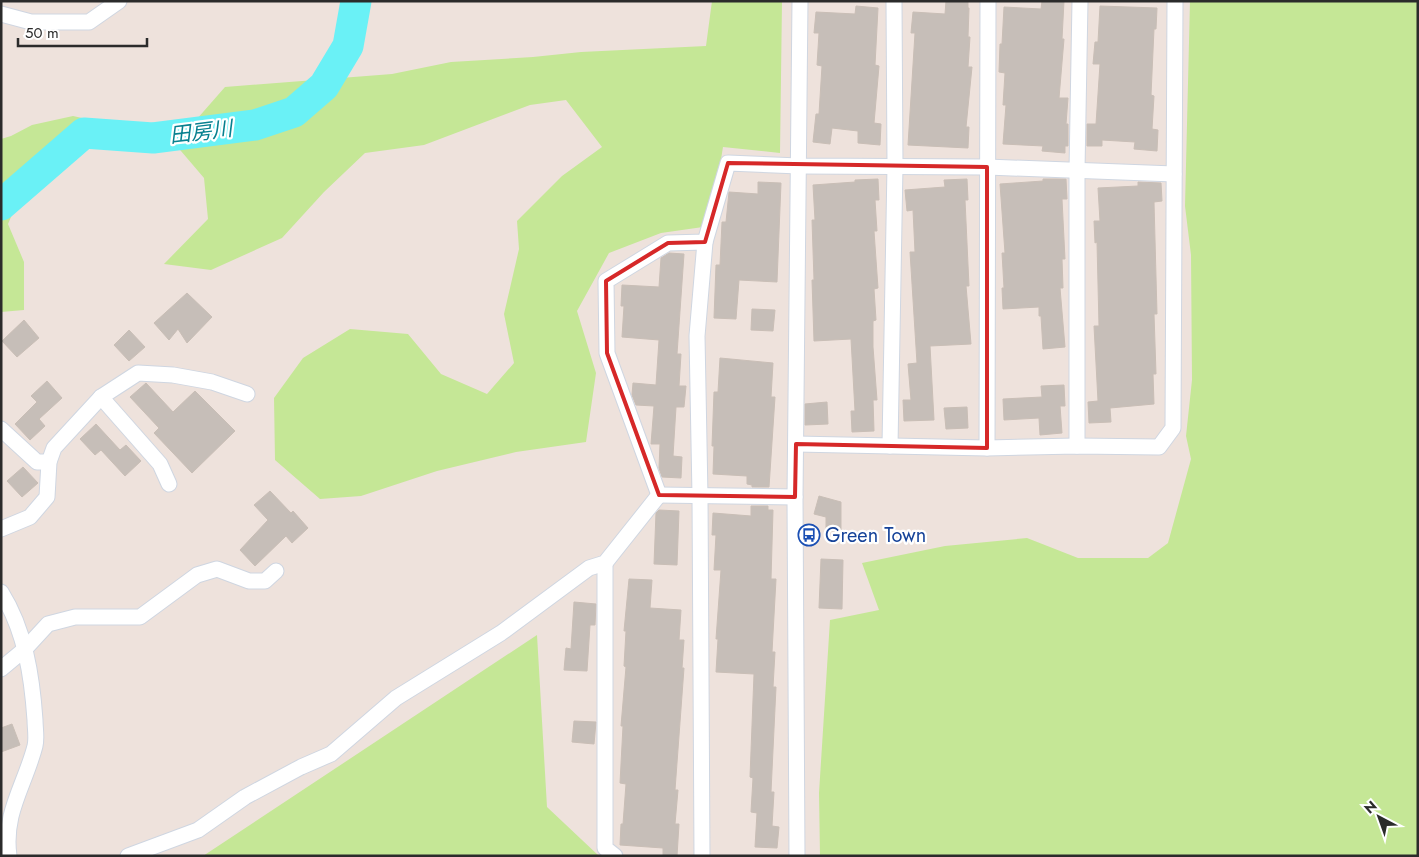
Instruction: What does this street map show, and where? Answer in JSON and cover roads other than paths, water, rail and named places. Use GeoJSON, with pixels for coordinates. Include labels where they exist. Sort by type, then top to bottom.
{"type":"FeatureCollection","features":[{"type":"Feature","properties":{"kind":"street"},"geometry":{"type":"LineString","coordinates":[[1,14],[31,22],[88,22],[120,1]]}},
{"type":"Feature","properties":{"kind":"street"},"geometry":{"type":"LineString","coordinates":[[797,856],[796,444],[800,1]]}},
{"type":"Feature","properties":{"kind":"street"},"geometry":{"type":"LineString","coordinates":[[890,446],[895,166],[894,1]]}},
{"type":"Feature","properties":{"kind":"street"},"geometry":{"type":"LineString","coordinates":[[987,448],[988,1]]}},
{"type":"Feature","properties":{"kind":"street"},"geometry":{"type":"LineString","coordinates":[[1077,446],[1080,1]]}},
{"type":"Feature","properties":{"kind":"street"},"geometry":{"type":"LineString","coordinates":[[796,444],[987,448],[1159,447],[1173,428],[1175,1]]}},
{"type":"Feature","properties":{"kind":"street"},"geometry":{"type":"LineString","coordinates":[[702,856],[697,336],[705,242],[728,163],[799,166],[987,166],[1174,174]]}},
{"type":"Feature","properties":{"kind":"street"},"geometry":{"type":"LineString","coordinates":[[659,496],[607,353],[606,282],[668,243],[705,242]]}},
{"type":"Feature","properties":{"kind":"street"},"geometry":{"type":"LineString","coordinates":[[1,529],[30,517],[47,497],[50,462],[54,448],[101,397],[138,373],[172,375],[212,382],[247,394]]}},
{"type":"Feature","properties":{"kind":"street"},"geometry":{"type":"LineString","coordinates":[[101,397],[160,464],[169,484]]}},
{"type":"Feature","properties":{"kind":"street"},"geometry":{"type":"LineString","coordinates":[[1,429],[37,462],[50,462]]}},
{"type":"Feature","properties":{"kind":"street"},"geometry":{"type":"LineString","coordinates":[[659,496],[796,497]]}},
{"type":"Feature","properties":{"kind":"street"},"geometry":{"type":"LineString","coordinates":[[128,856],[198,830],[244,797],[301,767],[331,754],[396,698],[502,633],[589,568],[605,563],[659,496]]}},
{"type":"Feature","properties":{"kind":"street"},"geometry":{"type":"LineString","coordinates":[[605,563],[605,848],[615,856]]}},
{"type":"Feature","properties":{"kind":"street"},"geometry":{"type":"LineString","coordinates":[[1,669],[25,649],[48,624],[75,617],[140,617],[197,575],[217,570],[249,581],[264,581],[276,571]]}},
{"type":"Feature","properties":{"kind":"street"},"geometry":{"type":"LineString","coordinates":[[1,592],[10,607],[25,649],[33,696],[36,744],[15,799],[7,839],[9,856]]}},
{"type":"Feature","properties":{"kind":"waterway","name":"田房川"},"geometry":{"type":"LineString","coordinates":[[1,205],[84,133],[153,138],[255,125],[294,112],[324,86],[348,46],[356,1]]}},
{"type":"Feature","properties":{"kind":"place","name":"Green Town"},"geometry":{"type":"Point","coordinates":[809,535]}}]}
